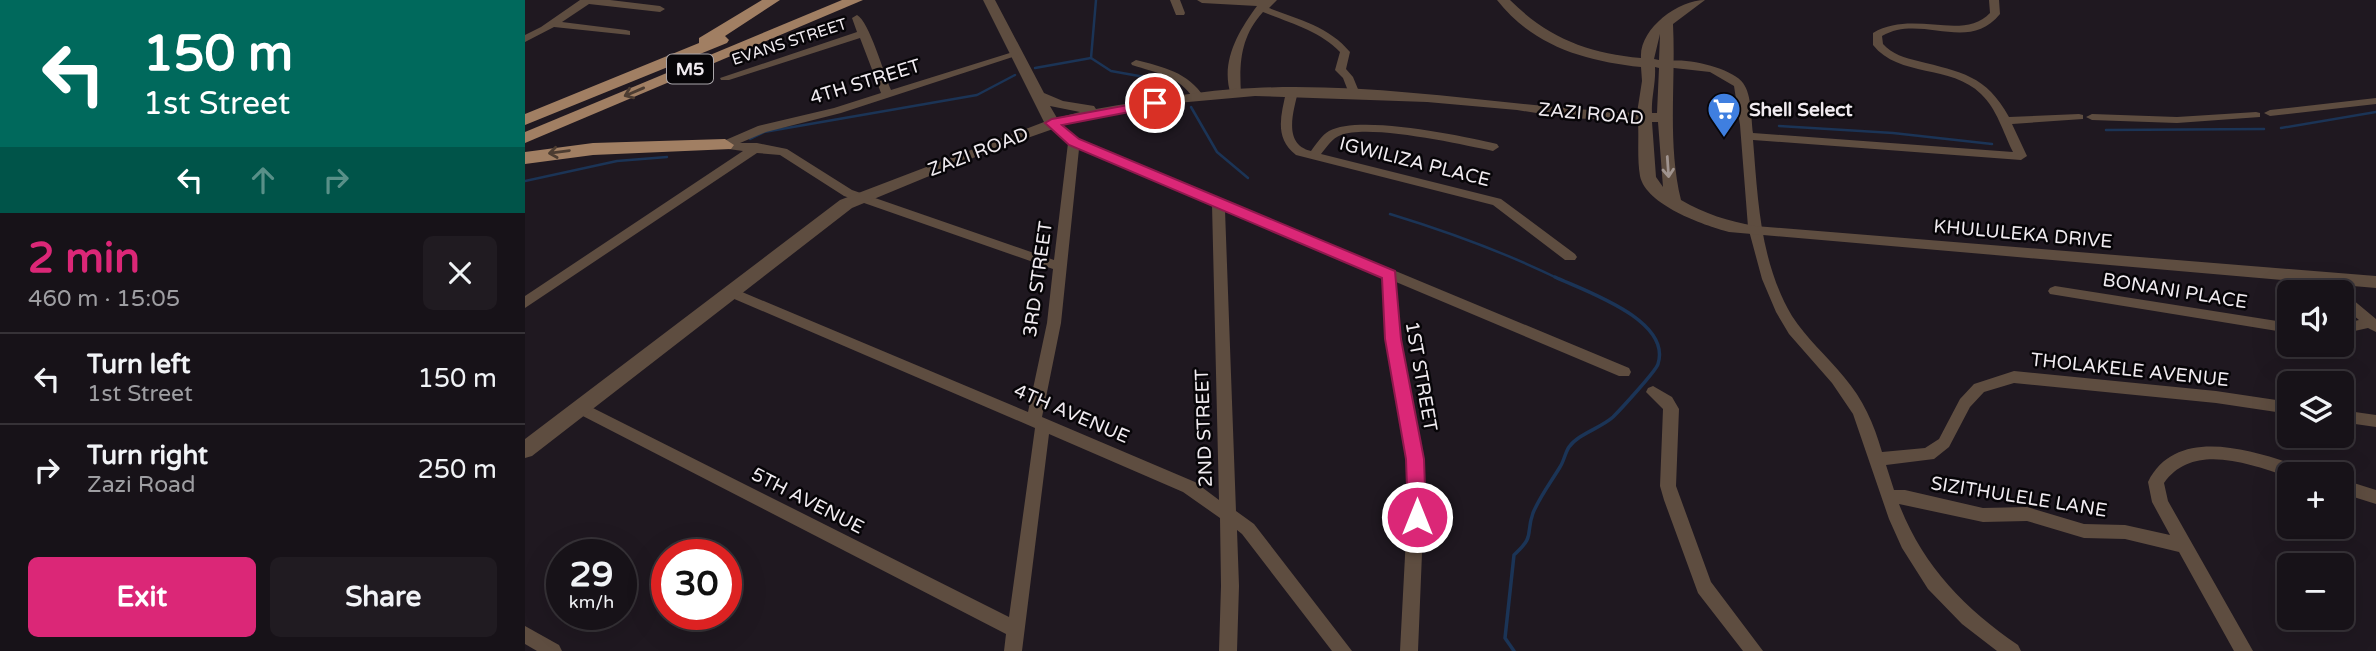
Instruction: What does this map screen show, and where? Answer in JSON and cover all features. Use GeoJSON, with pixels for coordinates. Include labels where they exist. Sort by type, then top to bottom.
{"type":"FeatureCollection","features":[{"type":"Feature","properties":{"kind":"main road"},"geometry":{"type":"LineString","coordinates":[[591,93],[737,24],[772,0]]}},
{"type":"Feature","properties":{"kind":"main road","name":"M5"},"geometry":{"type":"LineString","coordinates":[[525,120],[821,0]]}},
{"type":"Feature","properties":{"kind":"main road","name":"M5"},"geometry":{"type":"LineString","coordinates":[[525,138],[855,0]]}},
{"type":"Feature","properties":{"kind":"main road"},"geometry":{"type":"LineString","coordinates":[[525,158],[593,149],[725,145]]}},
{"type":"Feature","properties":{"kind":"street"},"geometry":{"type":"LineString","coordinates":[[525,39],[553,24],[587,0],[660,9]]}},
{"type":"Feature","properties":{"kind":"street"},"geometry":{"type":"LineString","coordinates":[[989,0],[1052,123]]}},
{"type":"Feature","properties":{"kind":"street"},"geometry":{"type":"LineString","coordinates":[[1175,0],[1180,13]]}},
{"type":"Feature","properties":{"kind":"street"},"geometry":{"type":"LineString","coordinates":[[1202,0],[1267,4],[1322,34],[1345,52],[1340,70],[1348,77],[1354,94]]}},
{"type":"Feature","properties":{"kind":"street"},"geometry":{"type":"LineString","coordinates":[[1503,0],[1552,41],[1568,50],[1595,58],[1710,68],[1739,85],[1747,136],[1755,231],[1773,288],[1792,327],[1848,393],[1861,415],[1888,497],[1910,548],[1931,582],[1982,632],[2011,651]]}},
{"type":"Feature","properties":{"kind":"street","name":"KHULULEKA DRIVE"},"geometry":{"type":"LineString","coordinates":[[1699,0],[1654,32],[1647,52],[1649,81],[1644,112],[1648,178],[1660,194],[1712,223],[1755,231],[2279,280]]}},
{"type":"Feature","properties":{"kind":"street"},"geometry":{"type":"LineString","coordinates":[[1747,136],[2021,156],[1998,103],[1976,83],[1945,69],[1898,60],[1880,48],[1876,41],[1877,35],[1888,28],[1965,29],[1986,25],[1995,14],[1994,0]]}},
{"type":"Feature","properties":{"kind":"street"},"geometry":{"type":"LineString","coordinates":[[1235,93],[1234,63],[1237,45],[1248,22],[1267,4]]}},
{"type":"Feature","properties":{"kind":"street"},"geometry":{"type":"LineString","coordinates":[[857,18],[887,95]]}},
{"type":"Feature","properties":{"kind":"street"},"geometry":{"type":"LineString","coordinates":[[553,24],[626,33]]}},
{"type":"Feature","properties":{"kind":"street"},"geometry":{"type":"LineString","coordinates":[[1667,25],[1665,112],[1668,177],[1674,202]]}},
{"type":"Feature","properties":{"kind":"street","name":"EVANS STREET"},"geometry":{"type":"LineString","coordinates":[[725,78],[864,33]]}},
{"type":"Feature","properties":{"kind":"street","name":"4TH STREET"},"geometry":{"type":"LineString","coordinates":[[725,145],[762,129],[837,111],[1017,54]]}},
{"type":"Feature","properties":{"kind":"street"},"geometry":{"type":"LineString","coordinates":[[1136,63],[1177,75],[1190,84],[1198,97]]}},
{"type":"Feature","properties":{"kind":"street","name":"IGWILIZA PLACE"},"geometry":{"type":"LineString","coordinates":[[1292,92],[1285,136],[1292,147],[1497,202],[1570,257]]}},
{"type":"Feature","properties":{"kind":"street","name":"ZAZI ROAD"},"geometry":{"type":"LineString","coordinates":[[525,450],[824,219],[862,196],[1052,123],[1108,110],[1235,93],[1354,94],[1517,106],[1568,114],[1665,112]]}},
{"type":"Feature","properties":{"kind":"street"},"geometry":{"type":"LineString","coordinates":[[1038,96],[1071,108],[1108,110]]}},
{"type":"Feature","properties":{"kind":"street"},"geometry":{"type":"LineString","coordinates":[[2270,113],[2376,101]]}},
{"type":"Feature","properties":{"kind":"street"},"geometry":{"type":"LineString","coordinates":[[2092,117],[2177,120],[2256,115]]}},
{"type":"Feature","properties":{"kind":"street"},"geometry":{"type":"LineString","coordinates":[[2006,121],[2079,117]]}},
{"type":"Feature","properties":{"kind":"street","name":"1ST STREET"},"geometry":{"type":"LineString","coordinates":[[1052,123],[1074,142],[1624,372]]}},
{"type":"Feature","properties":{"kind":"street"},"geometry":{"type":"LineString","coordinates":[[1314,155],[1334,133],[1352,130],[1424,134],[1493,147]]}},
{"type":"Feature","properties":{"kind":"street","name":"3RD STREET"},"geometry":{"type":"LineString","coordinates":[[1013,651],[1038,421],[1054,323],[1074,142]]}},
{"type":"Feature","properties":{"kind":"street"},"geometry":{"type":"LineString","coordinates":[[725,145],[757,147],[792,155],[848,193],[1059,266]]}},
{"type":"Feature","properties":{"kind":"street"},"geometry":{"type":"LineString","coordinates":[[525,303],[757,147]]}},
{"type":"Feature","properties":{"kind":"street","name":"2ND STREET"},"geometry":{"type":"LineString","coordinates":[[1217,203],[1230,586],[1228,651]]}},
{"type":"Feature","properties":{"kind":"street","name":"1ST STREET"},"geometry":{"type":"LineString","coordinates":[[1389,275],[1393,339],[1417,480],[1409,651]]}},
{"type":"Feature","properties":{"kind":"street","name":"KHULULEKA DRIVE"},"geometry":{"type":"LineString","coordinates":[[2354,284],[2376,282]]}},
{"type":"Feature","properties":{"kind":"street","name":"BONANI PLACE"},"geometry":{"type":"LineString","coordinates":[[2055,291],[2277,326]]}},
{"type":"Feature","properties":{"kind":"street","name":"4TH AVENUE"},"geometry":{"type":"LineString","coordinates":[[730,292],[1189,487],[1248,529],[1343,651]]}},
{"type":"Feature","properties":{"kind":"street"},"geometry":{"type":"LineString","coordinates":[[2354,308],[2373,325]]}},
{"type":"Feature","properties":{"kind":"street"},"geometry":{"type":"LineString","coordinates":[[2354,327],[2373,325]]}},
{"type":"Feature","properties":{"kind":"street","name":"THOLAKELE AVENUE"},"geometry":{"type":"LineString","coordinates":[[1876,459],[1928,454],[1944,443],[1965,402],[1979,388],[2014,377],[2216,397],[2277,406]]}},
{"type":"Feature","properties":{"kind":"street"},"geometry":{"type":"LineString","coordinates":[[1653,392],[1667,401],[1671,409],[1668,486],[1698,572],[1705,587],[1754,651]]}},
{"type":"Feature","properties":{"kind":"street","name":"5TH AVENUE"},"geometry":{"type":"LineString","coordinates":[[580,408],[1016,630]]}},
{"type":"Feature","properties":{"kind":"street"},"geometry":{"type":"LineString","coordinates":[[2354,418],[2376,421]]}},
{"type":"Feature","properties":{"kind":"street"},"geometry":{"type":"LineString","coordinates":[[2244,651],[2183,545],[2157,490],[2156,482],[2161,470],[2170,461],[2189,454],[2230,455],[2277,467]]}},
{"type":"Feature","properties":{"kind":"street"},"geometry":{"type":"LineString","coordinates":[[2354,490],[2376,497]]}},
{"type":"Feature","properties":{"kind":"street","name":"SIZITHULELE LANE"},"geometry":{"type":"LineString","coordinates":[[1888,497],[1905,498],[1983,515],[2027,514],[2084,531],[2125,532],[2183,545]]}},
{"type":"Feature","properties":{"kind":"street"},"geometry":{"type":"LineString","coordinates":[[525,634],[553,651]]}},
{"type":"Feature","properties":{"kind":"waterway"},"geometry":{"type":"LineString","coordinates":[[1091,58],[1096,0]]}},
{"type":"Feature","properties":{"kind":"waterway"},"geometry":{"type":"LineString","coordinates":[[1035,68],[1091,58]]}},
{"type":"Feature","properties":{"kind":"waterway"},"geometry":{"type":"LineString","coordinates":[[1091,58],[1111,71],[1167,81],[1176,88]]}},
{"type":"Feature","properties":{"kind":"waterway"},"geometry":{"type":"LineString","coordinates":[[750,139],[764,132],[977,95],[1015,75]]}},
{"type":"Feature","properties":{"kind":"waterway"},"geometry":{"type":"LineString","coordinates":[[1191,107],[1217,152],[1248,178]]}},
{"type":"Feature","properties":{"kind":"waterway"},"geometry":{"type":"LineString","coordinates":[[2281,128],[2376,112]]}},
{"type":"Feature","properties":{"kind":"waterway"},"geometry":{"type":"LineString","coordinates":[[1779,126],[1893,133],[1992,144]]}},
{"type":"Feature","properties":{"kind":"waterway"},"geometry":{"type":"LineString","coordinates":[[2106,130],[2264,129]]}},
{"type":"Feature","properties":{"kind":"waterway"},"geometry":{"type":"LineString","coordinates":[[525,181],[617,161],[667,157]]}},
{"type":"Feature","properties":{"kind":"waterway"},"geometry":{"type":"LineString","coordinates":[[1390,214],[1476,243],[1559,279]]}},
{"type":"Feature","properties":{"kind":"waterway"},"geometry":{"type":"LineString","coordinates":[[1514,651],[1505,638],[1514,555],[1528,539],[1531,520],[1542,495],[1573,442],[1613,417],[1658,364],[1659,348],[1652,334],[1639,321],[1604,299],[1555,277]]}},
{"type":"Feature","properties":{"kind":"place","name":"Shell Select"},"geometry":{"type":"Point","coordinates":[1724,139]}},
{"type":"Feature","properties":{"kind":"route"},"geometry":{"type":"LineString","coordinates":[[1155,103],[1052,123],[1074,142],[1179,184],[1217,203],[1389,275],[1393,339],[1415,459],[1417,517]]}}]}
